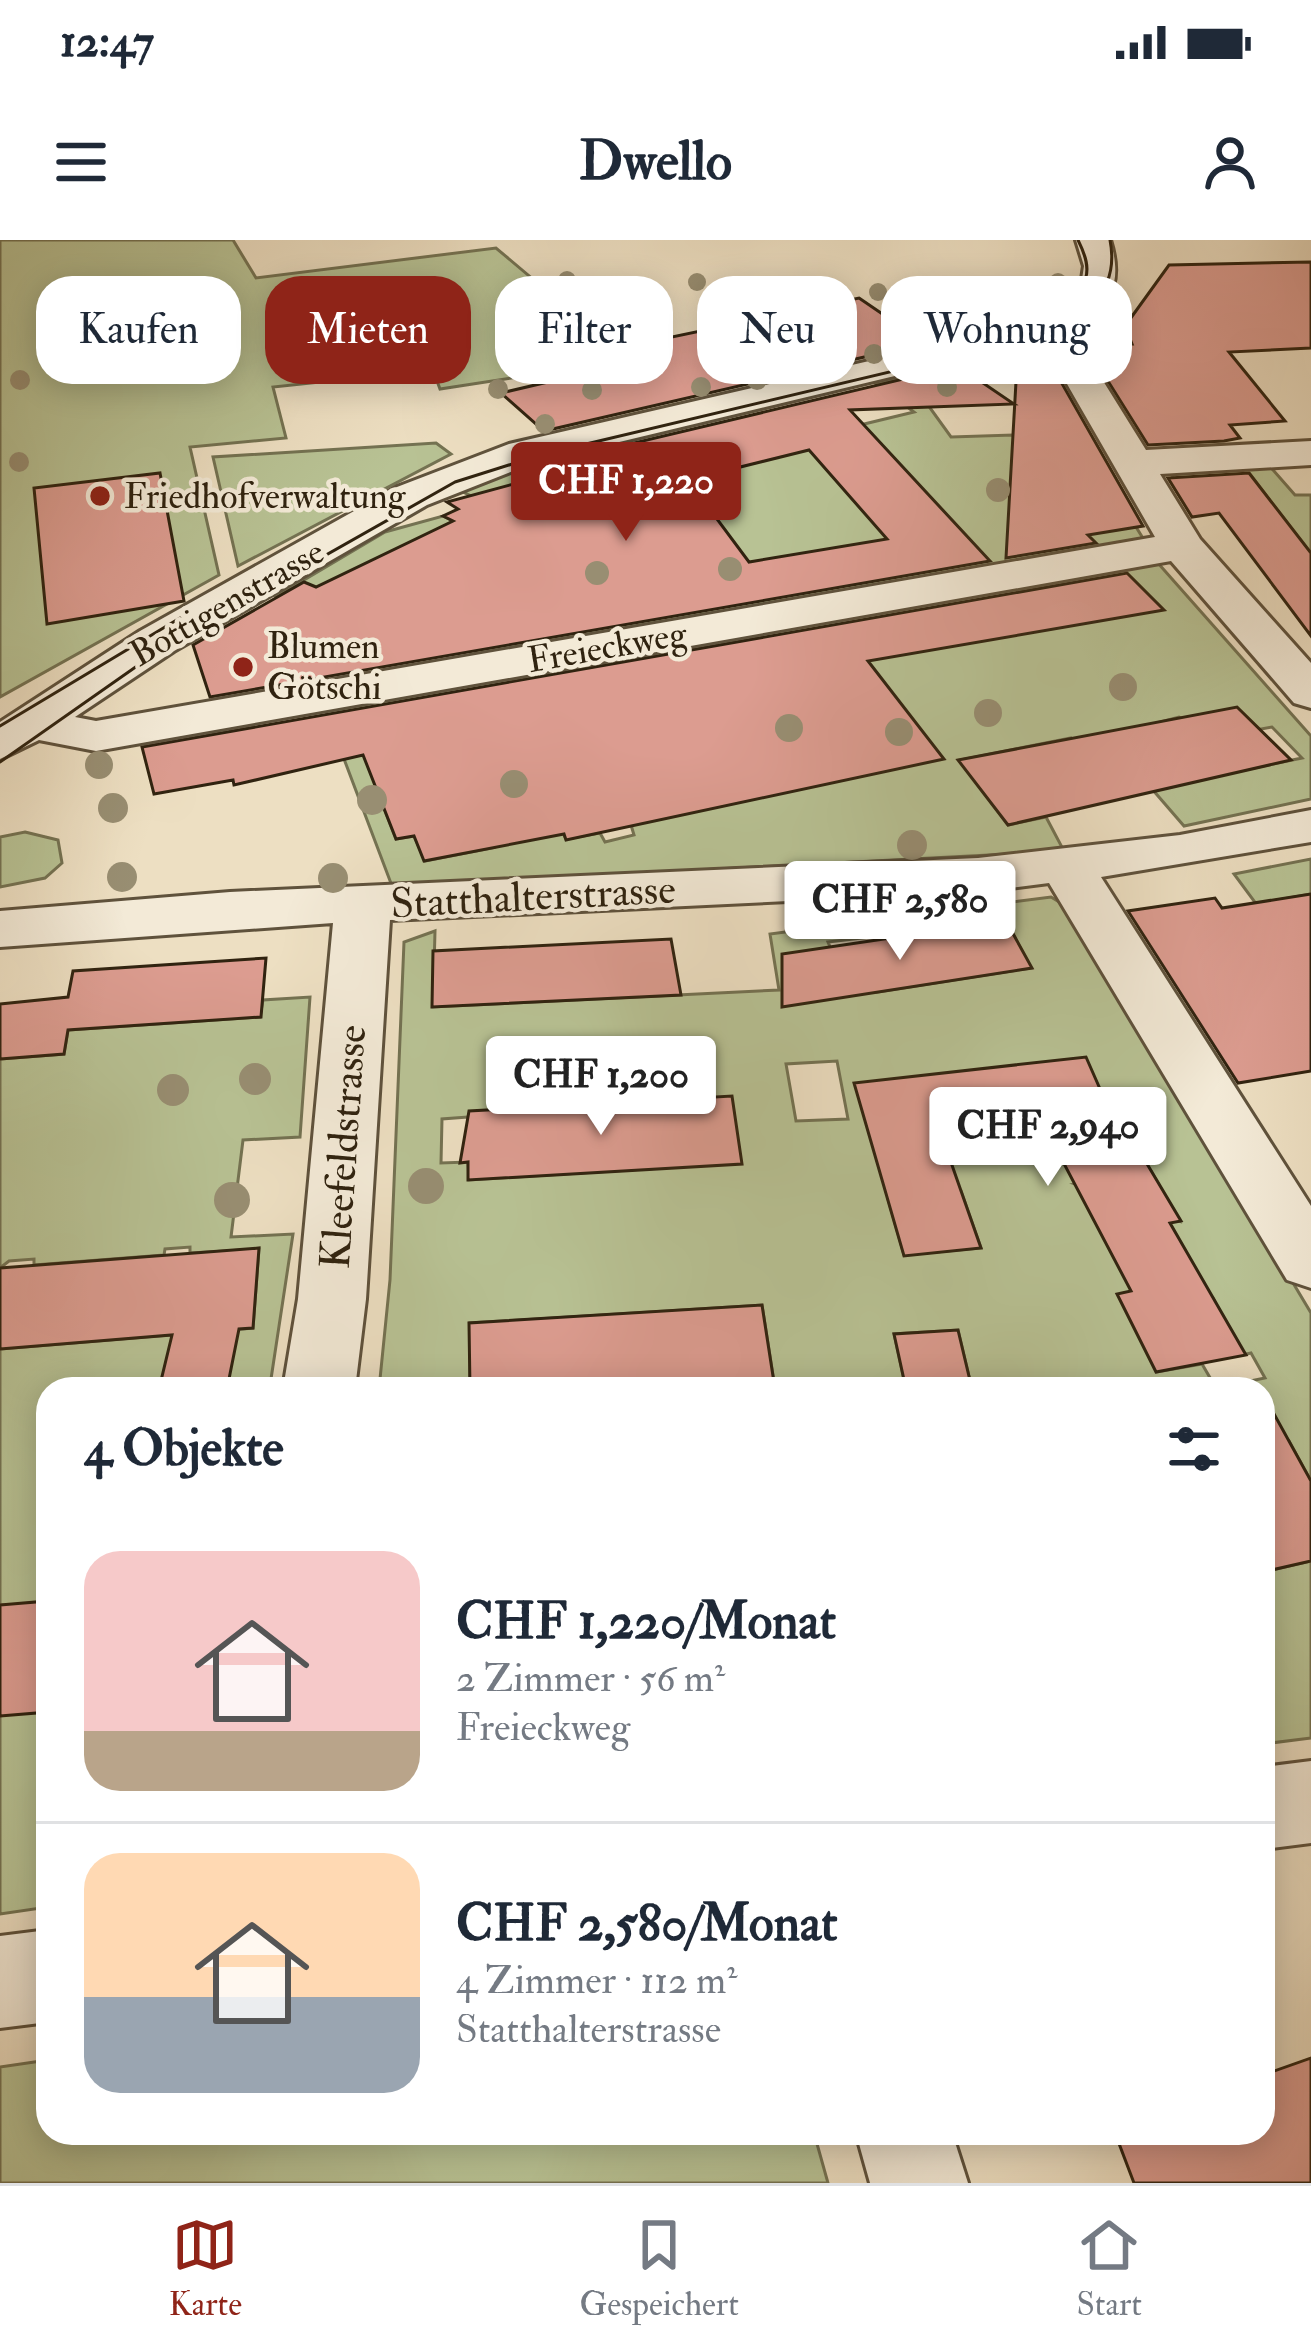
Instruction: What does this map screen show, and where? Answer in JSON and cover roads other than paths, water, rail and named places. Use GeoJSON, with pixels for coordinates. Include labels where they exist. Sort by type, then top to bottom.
{"type":"FeatureCollection","features":[{"type":"Feature","properties":{"kind":"street","name":"Bottigenstrasse"},"geometry":{"type":"LineString","coordinates":[[1093,240],[1099,276]]}},
{"type":"Feature","properties":{"kind":"street","name":"Bottigenstrasse"},"geometry":{"type":"LineString","coordinates":[[16,734],[157,641],[466,471],[881,369]]}},
{"type":"Feature","properties":{"kind":"street"},"geometry":{"type":"LineString","coordinates":[[1086,384],[1182,546],[1311,693]]}},
{"type":"Feature","properties":{"kind":"street"},"geometry":{"type":"LineString","coordinates":[[1132,464],[1311,453]]}},
{"type":"Feature","properties":{"kind":"street","name":"Freieckweg"},"geometry":{"type":"LineString","coordinates":[[16,734],[96,736],[1182,546]]}},
{"type":"Feature","properties":{"kind":"street","name":"Statthalterstrasse"},"geometry":{"type":"LineString","coordinates":[[0,929],[162,914],[1067,867],[1311,826]]}},
{"type":"Feature","properties":{"kind":"street"},"geometry":{"type":"LineString","coordinates":[[1067,867],[1311,1262]]}},
{"type":"Feature","properties":{"kind":"street","name":"Kleefeldstrasse"},"geometry":{"type":"LineString","coordinates":[[321,1377],[332,1299],[363,904]]}},
{"type":"Feature","properties":{"kind":"street"},"geometry":{"type":"LineString","coordinates":[[1275,1806],[1311,1802]]}},
{"type":"Feature","properties":{"kind":"street"},"geometry":{"type":"LineString","coordinates":[[0,1982],[36,1978]]}},
{"type":"Feature","properties":{"kind":"street"},"geometry":{"type":"LineString","coordinates":[[908,2145],[919,2183]]}},
{"type":"Feature","properties":{"kind":"tram line"},"geometry":{"type":"LineString","coordinates":[[1078,240],[1086,276]]}},
{"type":"Feature","properties":{"kind":"tram line"},"geometry":{"type":"LineString","coordinates":[[0,762],[167,645],[455,482],[544,454],[1033,338],[1081,313],[1103,291],[1112,260],[1110,240]]}},
{"type":"Feature","properties":{"kind":"tram line"},"geometry":{"type":"LineString","coordinates":[[0,726],[180,618]]}},
{"type":"Feature","properties":{"kind":"place","name":"Friedhofverwaltung"},"geometry":{"type":"Point","coordinates":[100,496]}},
{"type":"Feature","properties":{"kind":"place","name":"Blumen Götschi"},"geometry":{"type":"Point","coordinates":[243,667]}}]}
